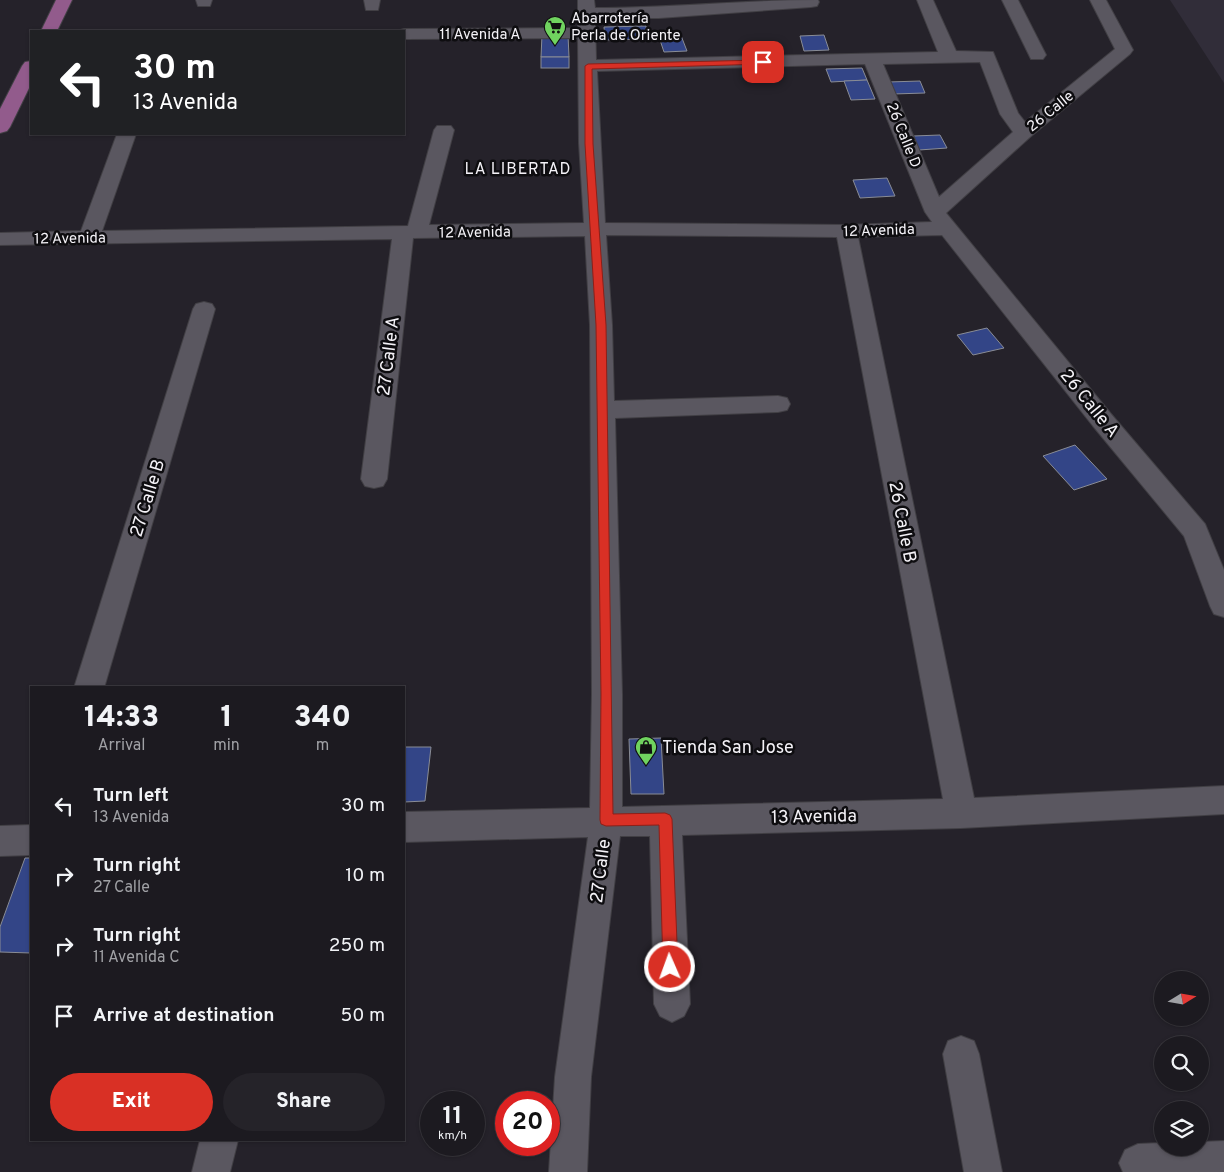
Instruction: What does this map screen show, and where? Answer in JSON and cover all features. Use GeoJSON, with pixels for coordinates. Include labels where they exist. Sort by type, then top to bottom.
{"type":"FeatureCollection","features":[{"type":"Feature","properties":{"kind":"main road"},"geometry":{"type":"LineString","coordinates":[[49,30],[64,0]]}},
{"type":"Feature","properties":{"kind":"main road"},"geometry":{"type":"LineString","coordinates":[[0,127],[30,68]]}},
{"type":"Feature","properties":{"kind":"street"},"geometry":{"type":"LineString","coordinates":[[925,0],[949,56]]}},
{"type":"Feature","properties":{"kind":"street"},"geometry":{"type":"LineString","coordinates":[[1010,0],[1037,55]]}},
{"type":"Feature","properties":{"kind":"street","name":"26 Calle"},"geometry":{"type":"LineString","coordinates":[[942,220],[1023,133],[1124,50],[1098,0]]}},
{"type":"Feature","properties":{"kind":"street","name":"11 Avenida A"},"geometry":{"type":"LineString","coordinates":[[405,34],[587,15],[659,13],[811,2]]}},
{"type":"Feature","properties":{"kind":"street","name":"27 Calle"},"geometry":{"type":"LineString","coordinates":[[568,1172],[573,1078],[606,820],[607,694],[601,325],[589,144],[587,15]]}},
{"type":"Feature","properties":{"kind":"street"},"geometry":{"type":"LineString","coordinates":[[588,66],[987,56],[1009,114],[1023,133]]}},
{"type":"Feature","properties":{"kind":"street","name":"26 Calle D"},"geometry":{"type":"LineString","coordinates":[[872,59],[942,220]]}},
{"type":"Feature","properties":{"kind":"street","name":"27 Calle A"},"geometry":{"type":"LineString","coordinates":[[374,479],[410,233],[444,130]]}},
{"type":"Feature","properties":{"kind":"street"},"geometry":{"type":"LineString","coordinates":[[90,237],[126,135]]}},
{"type":"Feature","properties":{"kind":"street","name":"12 Avenida"},"geometry":{"type":"LineString","coordinates":[[0,239],[596,229],[846,231],[942,220]]}},
{"type":"Feature","properties":{"kind":"street","name":"26 Calle A"},"geometry":{"type":"LineString","coordinates":[[942,220],[1102,420],[1196,531],[1224,606]]}},
{"type":"Feature","properties":{"kind":"street","name":"26 Calle B"},"geometry":{"type":"LineString","coordinates":[[846,231],[961,813]]}},
{"type":"Feature","properties":{"kind":"street","name":"27 Calle B"},"geometry":{"type":"LineString","coordinates":[[91,686],[204,309]]}},
{"type":"Feature","properties":{"kind":"street"},"geometry":{"type":"LineString","coordinates":[[601,410],[778,404]]}},
{"type":"Feature","properties":{"kind":"street","name":"13 Avenida"},"geometry":{"type":"LineString","coordinates":[[405,827],[606,820],[961,813],[1224,800]]}},
{"type":"Feature","properties":{"kind":"street"},"geometry":{"type":"LineString","coordinates":[[665,819],[672,1004]]}},
{"type":"Feature","properties":{"kind":"street"},"geometry":{"type":"LineString","coordinates":[[0,841],[30,840]]}},
{"type":"Feature","properties":{"kind":"street"},"geometry":{"type":"LineString","coordinates":[[961,1054],[982,1172]]}},
{"type":"Feature","properties":{"kind":"street"},"geometry":{"type":"LineString","coordinates":[[211,1172],[219,1141]]}},
{"type":"Feature","properties":{"kind":"street"},"geometry":{"type":"LineString","coordinates":[[1138,1162],[1224,1160]]}},
{"type":"Feature","properties":{"kind":"shaded area"},"geometry":{"type":"Polygon","coordinates":[[[1170,0],[1224,0],[1224,83],[1170,0]]]}},
{"type":"Feature","properties":{"kind":"building"},"geometry":{"type":"Polygon","coordinates":[[[646,26],[647,39],[605,40],[604,27],[646,26]]]}},
{"type":"Feature","properties":{"kind":"building"},"geometry":{"type":"Polygon","coordinates":[[[680,33],[687,51],[664,52],[658,34],[680,33]]]}},
{"type":"Feature","properties":{"kind":"building","name":"Abarrotería Perla de Oriente"},"geometry":{"type":"Polygon","coordinates":[[[542,35],[568,35],[569,57],[541,57],[542,35]]]}},
{"type":"Feature","properties":{"kind":"building"},"geometry":{"type":"Polygon","coordinates":[[[824,35],[829,50],[804,51],[800,36],[824,35]]]}},
{"type":"Feature","properties":{"kind":"building"},"geometry":{"type":"Polygon","coordinates":[[[541,57],[569,57],[569,68],[541,68],[541,57]]]}},
{"type":"Feature","properties":{"kind":"building"},"geometry":{"type":"Polygon","coordinates":[[[862,68],[867,80],[831,82],[826,69],[862,68]]]}},
{"type":"Feature","properties":{"kind":"building"},"geometry":{"type":"Polygon","coordinates":[[[867,80],[875,99],[851,100],[844,81],[867,80]]]}},
{"type":"Feature","properties":{"kind":"building"},"geometry":{"type":"Polygon","coordinates":[[[920,81],[925,93],[893,94],[888,82],[920,81]]]}},
{"type":"Feature","properties":{"kind":"building"},"geometry":{"type":"Polygon","coordinates":[[[940,135],[947,148],[919,150],[913,136],[940,135]]]}},
{"type":"Feature","properties":{"kind":"building"},"geometry":{"type":"Polygon","coordinates":[[[887,178],[895,196],[860,198],[853,180],[887,178]]]}},
{"type":"Feature","properties":{"kind":"building"},"geometry":{"type":"Polygon","coordinates":[[[987,328],[1004,348],[973,355],[957,335],[987,328]]]}},
{"type":"Feature","properties":{"kind":"building"},"geometry":{"type":"Polygon","coordinates":[[[1075,445],[1107,479],[1074,490],[1043,456],[1075,445]]]}},
{"type":"Feature","properties":{"kind":"building","name":"Tienda San Jose"},"geometry":{"type":"Polygon","coordinates":[[[661,738],[664,794],[631,794],[629,739],[661,738]]]}},
{"type":"Feature","properties":{"kind":"building"},"geometry":{"type":"Polygon","coordinates":[[[405,747],[431,747],[425,801],[405,802],[405,747]]]}},
{"type":"Feature","properties":{"kind":"building"},"geometry":{"type":"Polygon","coordinates":[[[25,858],[30,858],[30,953],[0,952],[0,927],[25,858]]]}},
{"type":"Feature","properties":{"kind":"place","name":"Abarrotería Perla de Oriente"},"geometry":{"type":"Point","coordinates":[555,46]}},
{"type":"Feature","properties":{"kind":"place","name":"Tienda San Jose"},"geometry":{"type":"Point","coordinates":[646,766]}},
{"type":"Feature","properties":{"kind":"district","name":"LA LIBERTAD"},"geometry":{"type":"Point","coordinates":[518,168]}},
{"type":"Feature","properties":{"kind":"route"},"geometry":{"type":"LineString","coordinates":[[670,967],[665,819],[606,820],[607,694],[601,325],[589,144],[588,66],[660,66],[763,62]]}}]}
